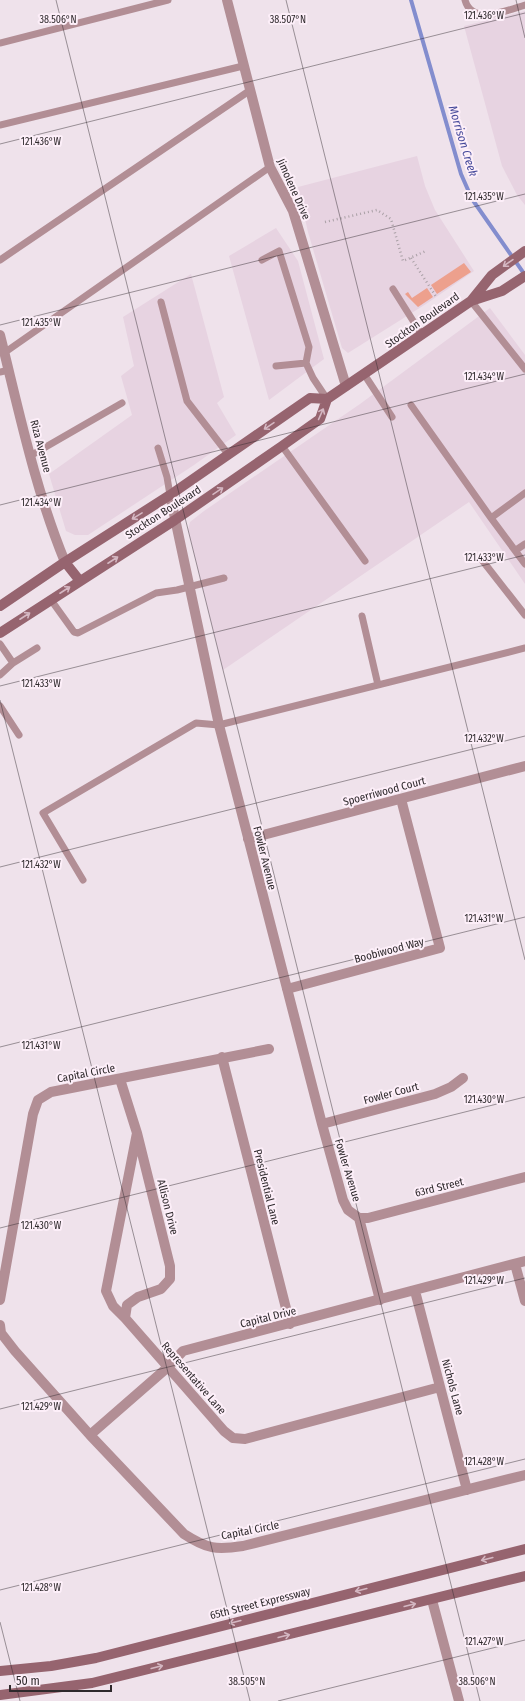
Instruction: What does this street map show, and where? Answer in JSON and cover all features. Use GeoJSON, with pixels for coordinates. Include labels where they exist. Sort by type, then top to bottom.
{"type":"FeatureCollection","features":[{"type":"Feature","properties":{"kind":"main road","name":"Stockton Boulevard"},"geometry":{"type":"LineString","coordinates":[[0,633],[175,520],[320,419],[327,399],[471,301],[492,275],[525,251]]}},
{"type":"Feature","properties":{"kind":"main road","name":"Stockton Boulevard"},"geometry":{"type":"LineString","coordinates":[[471,301],[502,291],[525,276]]}},
{"type":"Feature","properties":{"kind":"main road","name":"Stockton Boulevard"},"geometry":{"type":"LineString","coordinates":[[0,606],[65,562],[170,495],[310,398],[327,399]]}},
{"type":"Feature","properties":{"kind":"main road"},"geometry":{"type":"LineString","coordinates":[[65,562],[80,581]]}},
{"type":"Feature","properties":{"kind":"main road","name":"65th Street Expressway"},"geometry":{"type":"LineString","coordinates":[[0,1671],[51,1666],[96,1658],[525,1549]]}},
{"type":"Feature","properties":{"kind":"main road"},"geometry":{"type":"LineString","coordinates":[[0,1695],[92,1683],[525,1576]]}},
{"type":"Feature","properties":{"kind":"street","name":"Jimolene Drive"},"geometry":{"type":"LineString","coordinates":[[227,0],[270,167],[293,211],[346,386]]}},
{"type":"Feature","properties":{"kind":"street","name":"Riza Avenue"},"geometry":{"type":"LineString","coordinates":[[0,336],[4,353],[4,371],[57,543],[65,562]]}},
{"type":"Feature","properties":{"kind":"street","name":"Fowler Avenue"},"geometry":{"type":"LineString","coordinates":[[170,495],[219,725],[322,1124],[343,1200],[348,1210],[359,1218]]}},
{"type":"Feature","properties":{"kind":"street","name":"Spoerriwood Court"},"geometry":{"type":"LineString","coordinates":[[248,839],[525,766]]}},
{"type":"Feature","properties":{"kind":"street","name":"Boobiwood Way"},"geometry":{"type":"LineString","coordinates":[[287,989],[440,948],[401,799]]}},
{"type":"Feature","properties":{"kind":"street","name":"Capital Circle"},"geometry":{"type":"LineString","coordinates":[[0,1300],[33,1114],[38,1100],[51,1092],[222,1057],[269,1049]]}},
{"type":"Feature","properties":{"kind":"street","name":"Presidential Lane"},"geometry":{"type":"LineString","coordinates":[[222,1057],[290,1324]]}},
{"type":"Feature","properties":{"kind":"street","name":"Fowler Court"},"geometry":{"type":"LineString","coordinates":[[322,1124],[435,1094],[451,1087],[463,1078]]}},
{"type":"Feature","properties":{"kind":"street","name":"Allison Drive"},"geometry":{"type":"LineString","coordinates":[[120,1079],[137,1133],[170,1266],[170,1279],[161,1289],[138,1297],[127,1305],[125,1318]]}},
{"type":"Feature","properties":{"kind":"street","name":"Representative Lane"},"geometry":{"type":"LineString","coordinates":[[137,1133],[106,1291],[113,1306],[224,1431],[233,1438],[245,1439],[440,1387]]}},
{"type":"Feature","properties":{"kind":"street","name":"63rd Street"},"geometry":{"type":"LineString","coordinates":[[359,1218],[368,1218],[525,1177]]}},
{"type":"Feature","properties":{"kind":"street"},"geometry":{"type":"LineString","coordinates":[[359,1218],[380,1300]]}},
{"type":"Feature","properties":{"kind":"street","name":"Capital Drive"},"geometry":{"type":"LineString","coordinates":[[90,1435],[168,1367],[183,1351],[520,1263]]}},
{"type":"Feature","properties":{"kind":"street"},"geometry":{"type":"LineString","coordinates":[[520,1263],[525,1301]]}},
{"type":"Feature","properties":{"kind":"street","name":"Nichols Lane"},"geometry":{"type":"LineString","coordinates":[[415,1291],[468,1490]]}},
{"type":"Feature","properties":{"kind":"street","name":"Capital Circle"},"geometry":{"type":"LineString","coordinates":[[0,1325],[1,1333],[15,1351],[90,1435],[184,1534],[202,1545],[222,1549],[243,1546],[525,1475]]}},
{"type":"Feature","properties":{"kind":"street"},"geometry":{"type":"LineString","coordinates":[[432,1600],[459,1701]]}},
{"type":"Feature","properties":{"kind":"lane"},"geometry":{"type":"LineString","coordinates":[[0,43],[168,0]]}},
{"type":"Feature","properties":{"kind":"lane"},"geometry":{"type":"LineString","coordinates":[[465,0],[467,5],[475,13],[484,15],[525,5]]}},
{"type":"Feature","properties":{"kind":"lane"},"geometry":{"type":"LineString","coordinates":[[0,125],[243,66]]}},
{"type":"Feature","properties":{"kind":"lane"},"geometry":{"type":"LineString","coordinates":[[0,260],[249,90]]}},
{"type":"Feature","properties":{"kind":"lane"},"geometry":{"type":"LineString","coordinates":[[4,353],[270,167]]}},
{"type":"Feature","properties":{"kind":"lane"},"geometry":{"type":"LineString","coordinates":[[262,260],[279,251],[309,347],[306,362],[313,378],[327,399]]}},
{"type":"Feature","properties":{"kind":"lane"},"geometry":{"type":"LineString","coordinates":[[393,290],[422,335]]}},
{"type":"Feature","properties":{"kind":"lane"},"geometry":{"type":"LineString","coordinates":[[471,301],[525,369]]}},
{"type":"Feature","properties":{"kind":"lane"},"geometry":{"type":"LineString","coordinates":[[161,302],[187,401],[228,454]]}},
{"type":"Feature","properties":{"kind":"lane"},"geometry":{"type":"LineString","coordinates":[[276,366],[306,362]]}},
{"type":"Feature","properties":{"kind":"lane"},"geometry":{"type":"LineString","coordinates":[[364,374],[392,417]]}},
{"type":"Feature","properties":{"kind":"lane"},"geometry":{"type":"LineString","coordinates":[[30,456],[122,403]]}},
{"type":"Feature","properties":{"kind":"lane"},"geometry":{"type":"LineString","coordinates":[[411,405],[525,564]]}},
{"type":"Feature","properties":{"kind":"lane"},"geometry":{"type":"LineString","coordinates":[[282,446],[365,560]]}},
{"type":"Feature","properties":{"kind":"lane"},"geometry":{"type":"LineString","coordinates":[[158,448],[167,477],[170,495]]}},
{"type":"Feature","properties":{"kind":"lane"},"geometry":{"type":"LineString","coordinates":[[491,518],[525,493]]}},
{"type":"Feature","properties":{"kind":"lane"},"geometry":{"type":"LineString","coordinates":[[516,550],[525,544]]}},
{"type":"Feature","properties":{"kind":"lane"},"geometry":{"type":"LineString","coordinates":[[482,560],[525,615]]}},
{"type":"Feature","properties":{"kind":"lane"},"geometry":{"type":"LineString","coordinates":[[51,600],[74,632],[78,633],[156,593],[190,587],[224,578]]}},
{"type":"Feature","properties":{"kind":"lane"},"geometry":{"type":"LineString","coordinates":[[362,616],[378,685]]}},
{"type":"Feature","properties":{"kind":"lane"},"geometry":{"type":"LineString","coordinates":[[0,644],[13,663]]}},
{"type":"Feature","properties":{"kind":"lane"},"geometry":{"type":"LineString","coordinates":[[0,675],[13,663],[37,648]]}},
{"type":"Feature","properties":{"kind":"lane"},"geometry":{"type":"LineString","coordinates":[[83,880],[43,813],[196,723],[219,725],[525,648]]}},
{"type":"Feature","properties":{"kind":"lane"},"geometry":{"type":"LineString","coordinates":[[0,706],[20,735]]}},
{"type":"Feature","properties":{"kind":"path"},"geometry":{"type":"LineString","coordinates":[[325,222],[378,210],[391,219],[403,261],[426,251]]}},
{"type":"Feature","properties":{"kind":"path"},"geometry":{"type":"LineString","coordinates":[[411,258],[437,298]]}},
{"type":"Feature","properties":{"kind":"shaded area"},"geometry":{"type":"Polygon","coordinates":[[[525,11],[525,205],[517,195],[502,166],[464,26],[525,11]]]}},
{"type":"Feature","properties":{"kind":"shaded area"},"geometry":{"type":"Polygon","coordinates":[[[417,156],[425,186],[435,210],[474,271],[426,304],[348,353],[342,348],[308,232],[298,187],[417,156]]]}},
{"type":"Feature","properties":{"kind":"shaded area"},"geometry":{"type":"Polygon","coordinates":[[[276,228],[298,261],[324,359],[269,400],[229,256],[276,228]]]}},
{"type":"Feature","properties":{"kind":"shaded area"},"geometry":{"type":"Polygon","coordinates":[[[464,263],[471,272],[437,294],[431,285],[464,263]]]}},
{"type":"Feature","properties":{"kind":"shaded area"},"geometry":{"type":"Polygon","coordinates":[[[191,274],[224,397],[217,403],[236,435],[194,465],[88,535],[75,535],[66,531],[49,474],[132,415],[121,376],[134,366],[123,317],[191,274]]]}},
{"type":"Feature","properties":{"kind":"shaded area"},"geometry":{"type":"Polygon","coordinates":[[[427,288],[433,297],[418,307],[405,294],[408,292],[412,298],[427,288]]]}},
{"type":"Feature","properties":{"kind":"shaded area"},"geometry":{"type":"Polygon","coordinates":[[[490,308],[525,355],[525,584],[469,502],[223,670],[188,530],[190,522],[360,404],[490,308]]]}},
{"type":"Feature","properties":{"kind":"waterway","name":"Morrison Creek"},"geometry":{"type":"LineString","coordinates":[[411,0],[461,174],[472,199],[525,275]]}}]}
